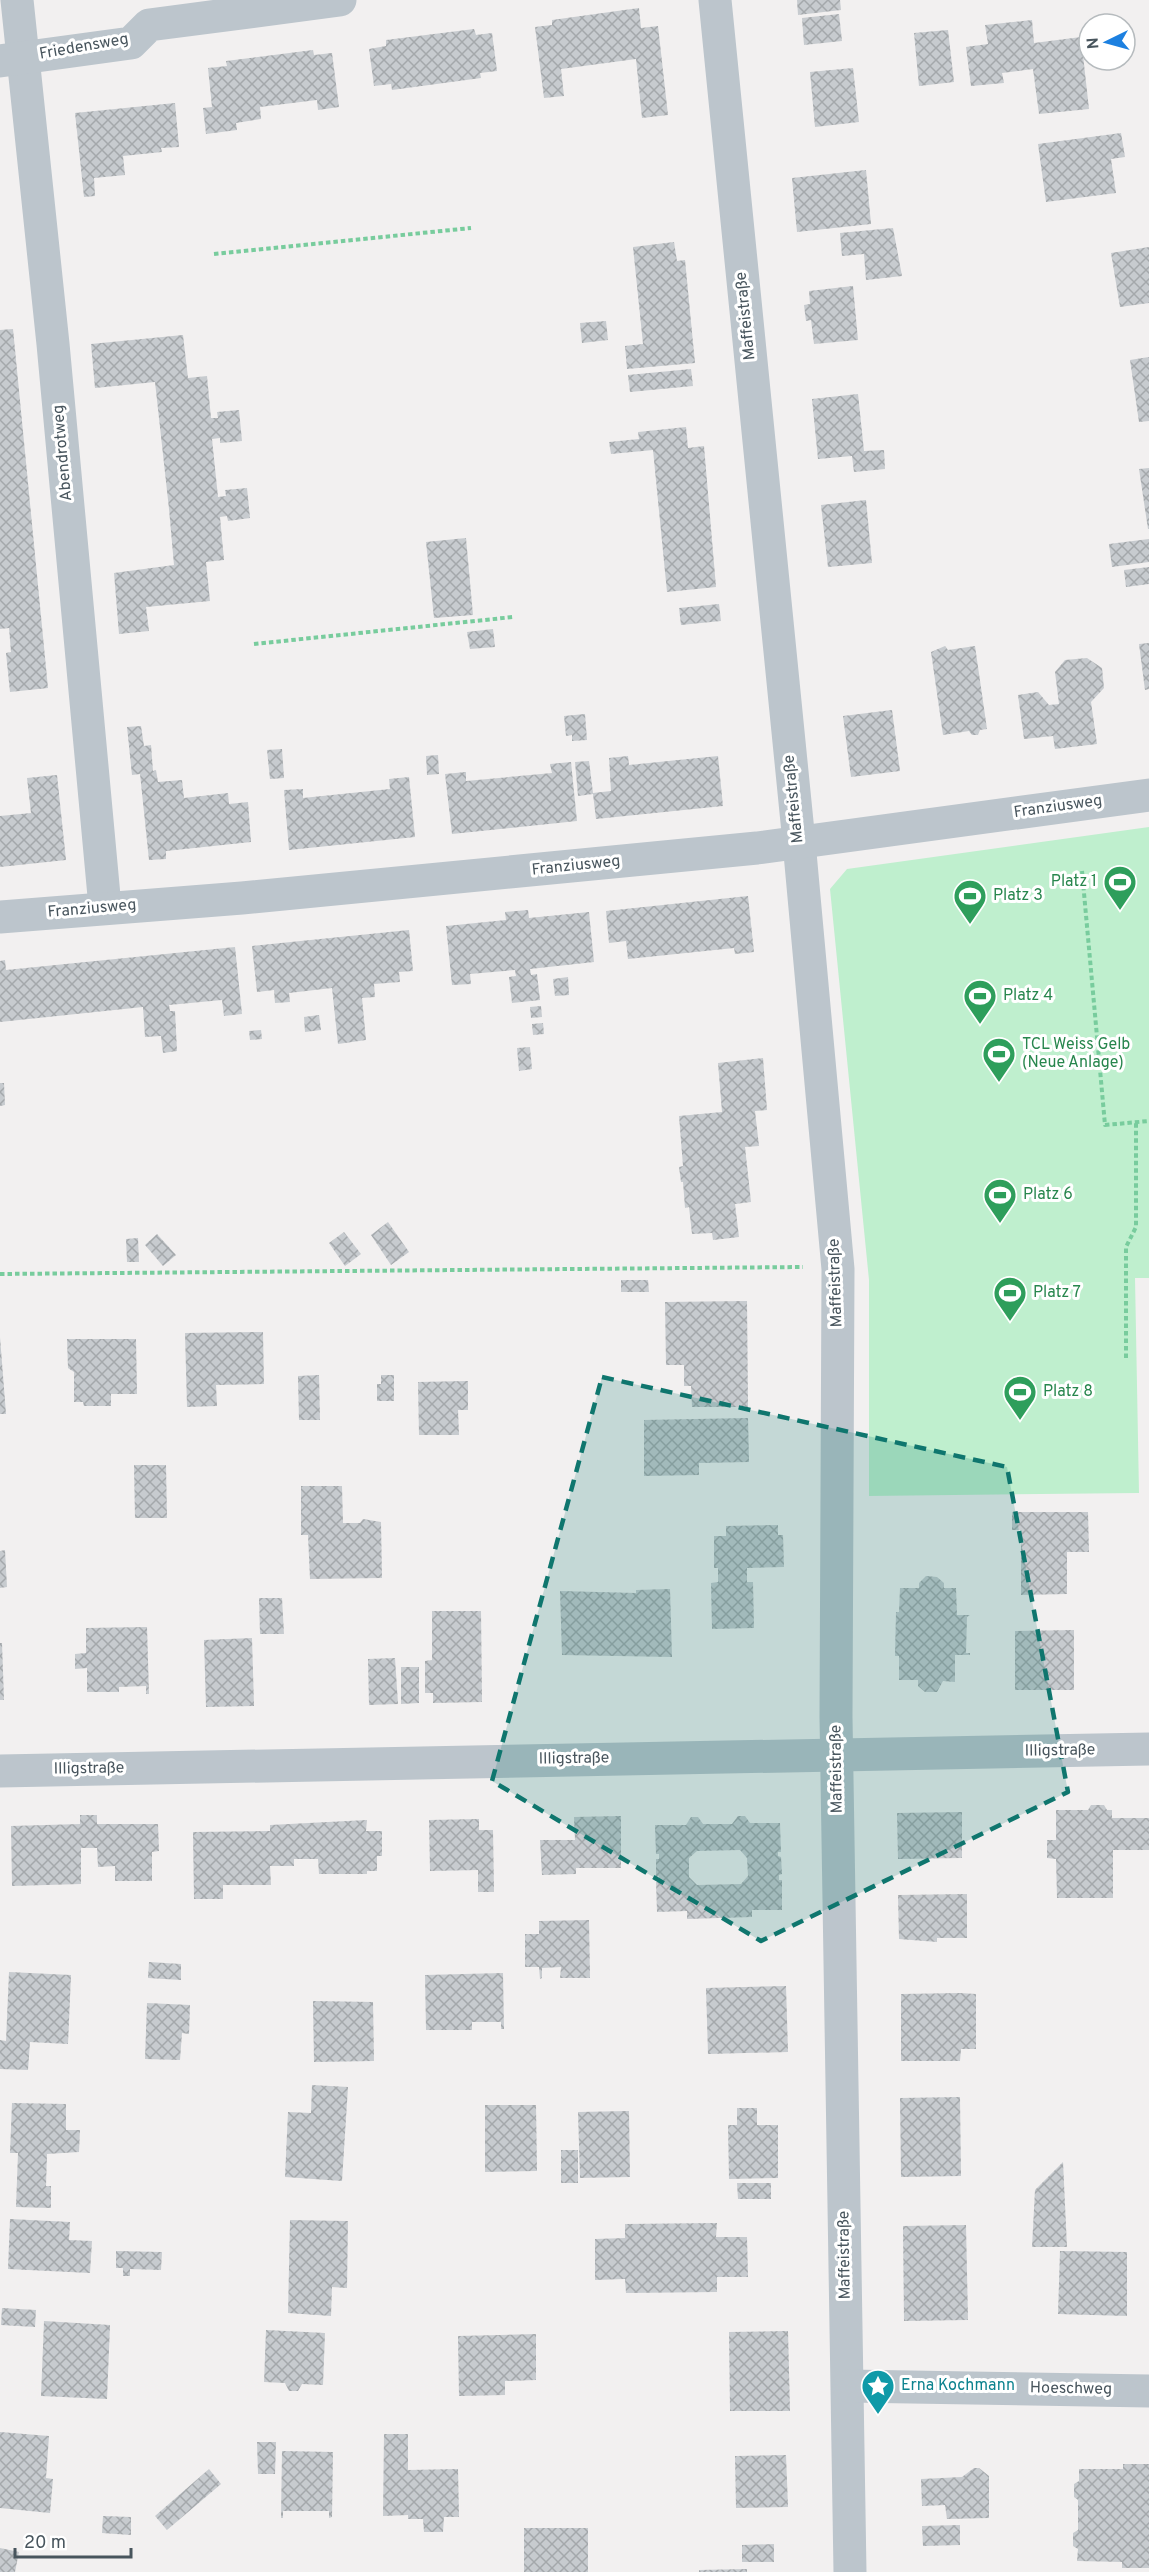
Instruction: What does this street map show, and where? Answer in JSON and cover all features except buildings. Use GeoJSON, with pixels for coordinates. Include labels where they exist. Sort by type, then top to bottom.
{"type":"FeatureCollection","features":[{"type":"Feature","properties":{"kind":"street","name":"Abendrotweg"},"geometry":{"type":"LineString","coordinates":[[17,0],[12,59],[105,907]]}},
{"type":"Feature","properties":{"kind":"street","name":"Friedensweg"},"geometry":{"type":"LineString","coordinates":[[12,59],[132,43],[148,25],[340,0]]}},
{"type":"Feature","properties":{"kind":"street","name":"Maffeistraße"},"geometry":{"type":"LineString","coordinates":[[715,0],[799,842],[838,1269],[837,1754],[849,2386],[850,2572]]}},
{"type":"Feature","properties":{"kind":"street","name":"Franziusweg"},"geometry":{"type":"LineString","coordinates":[[0,917],[254,897],[799,842],[1149,795]]}},
{"type":"Feature","properties":{"kind":"street","name":"Illigstraße"},"geometry":{"type":"LineString","coordinates":[[0,1771],[1149,1749]]}},
{"type":"Feature","properties":{"kind":"street","name":"Hoeschweg"},"geometry":{"type":"LineString","coordinates":[[849,2386],[1149,2391]]}},
{"type":"Feature","properties":{"kind":"path"},"geometry":{"type":"LineString","coordinates":[[214,254],[471,228]]}},
{"type":"Feature","properties":{"kind":"path"},"geometry":{"type":"LineString","coordinates":[[254,644],[513,617]]}},
{"type":"Feature","properties":{"kind":"path"},"geometry":{"type":"LineString","coordinates":[[1082,871],[1105,1125],[1149,1121]]}},
{"type":"Feature","properties":{"kind":"path"},"geometry":{"type":"LineString","coordinates":[[1126,1358],[1126,1247],[1136,1227],[1137,1122]]}},
{"type":"Feature","properties":{"kind":"path"},"geometry":{"type":"LineString","coordinates":[[0,1274],[813,1267]]}},
{"type":"Feature","properties":{"kind":"highlighted area"},"geometry":{"type":"Polygon","coordinates":[[[602,1377],[1007,1467],[1068,1792],[761,1941],[492,1781],[602,1377]]]}},
{"type":"Feature","properties":{"kind":"green space","name":"TCL Weiss Gelb (Neue Anlage)"},"geometry":{"type":"Polygon","coordinates":[[[1149,827],[1149,1278],[1135,1278],[1139,1493],[869,1496],[869,1280],[830,889],[847,869],[1149,827]]]}},
{"type":"Feature","properties":{"kind":"place","name":"Platz 1"},"geometry":{"type":"Point","coordinates":[1120,911]}},
{"type":"Feature","properties":{"kind":"place","name":"Platz 3"},"geometry":{"type":"Point","coordinates":[970,925]}},
{"type":"Feature","properties":{"kind":"place","name":"Platz 4"},"geometry":{"type":"Point","coordinates":[980,1025]}},
{"type":"Feature","properties":{"kind":"place","name":"TCL Weiss Gelb (Neue Anlage)"},"geometry":{"type":"Point","coordinates":[999,1083]}},
{"type":"Feature","properties":{"kind":"place","name":"Platz 6"},"geometry":{"type":"Point","coordinates":[1000,1224]}},
{"type":"Feature","properties":{"kind":"place","name":"Platz 7"},"geometry":{"type":"Point","coordinates":[1010,1322]}},
{"type":"Feature","properties":{"kind":"place","name":"Platz 8"},"geometry":{"type":"Point","coordinates":[1020,1421]}},
{"type":"Feature","properties":{"kind":"place","name":"Erna Kochmann"},"geometry":{"type":"Point","coordinates":[878,2415]}}]}
